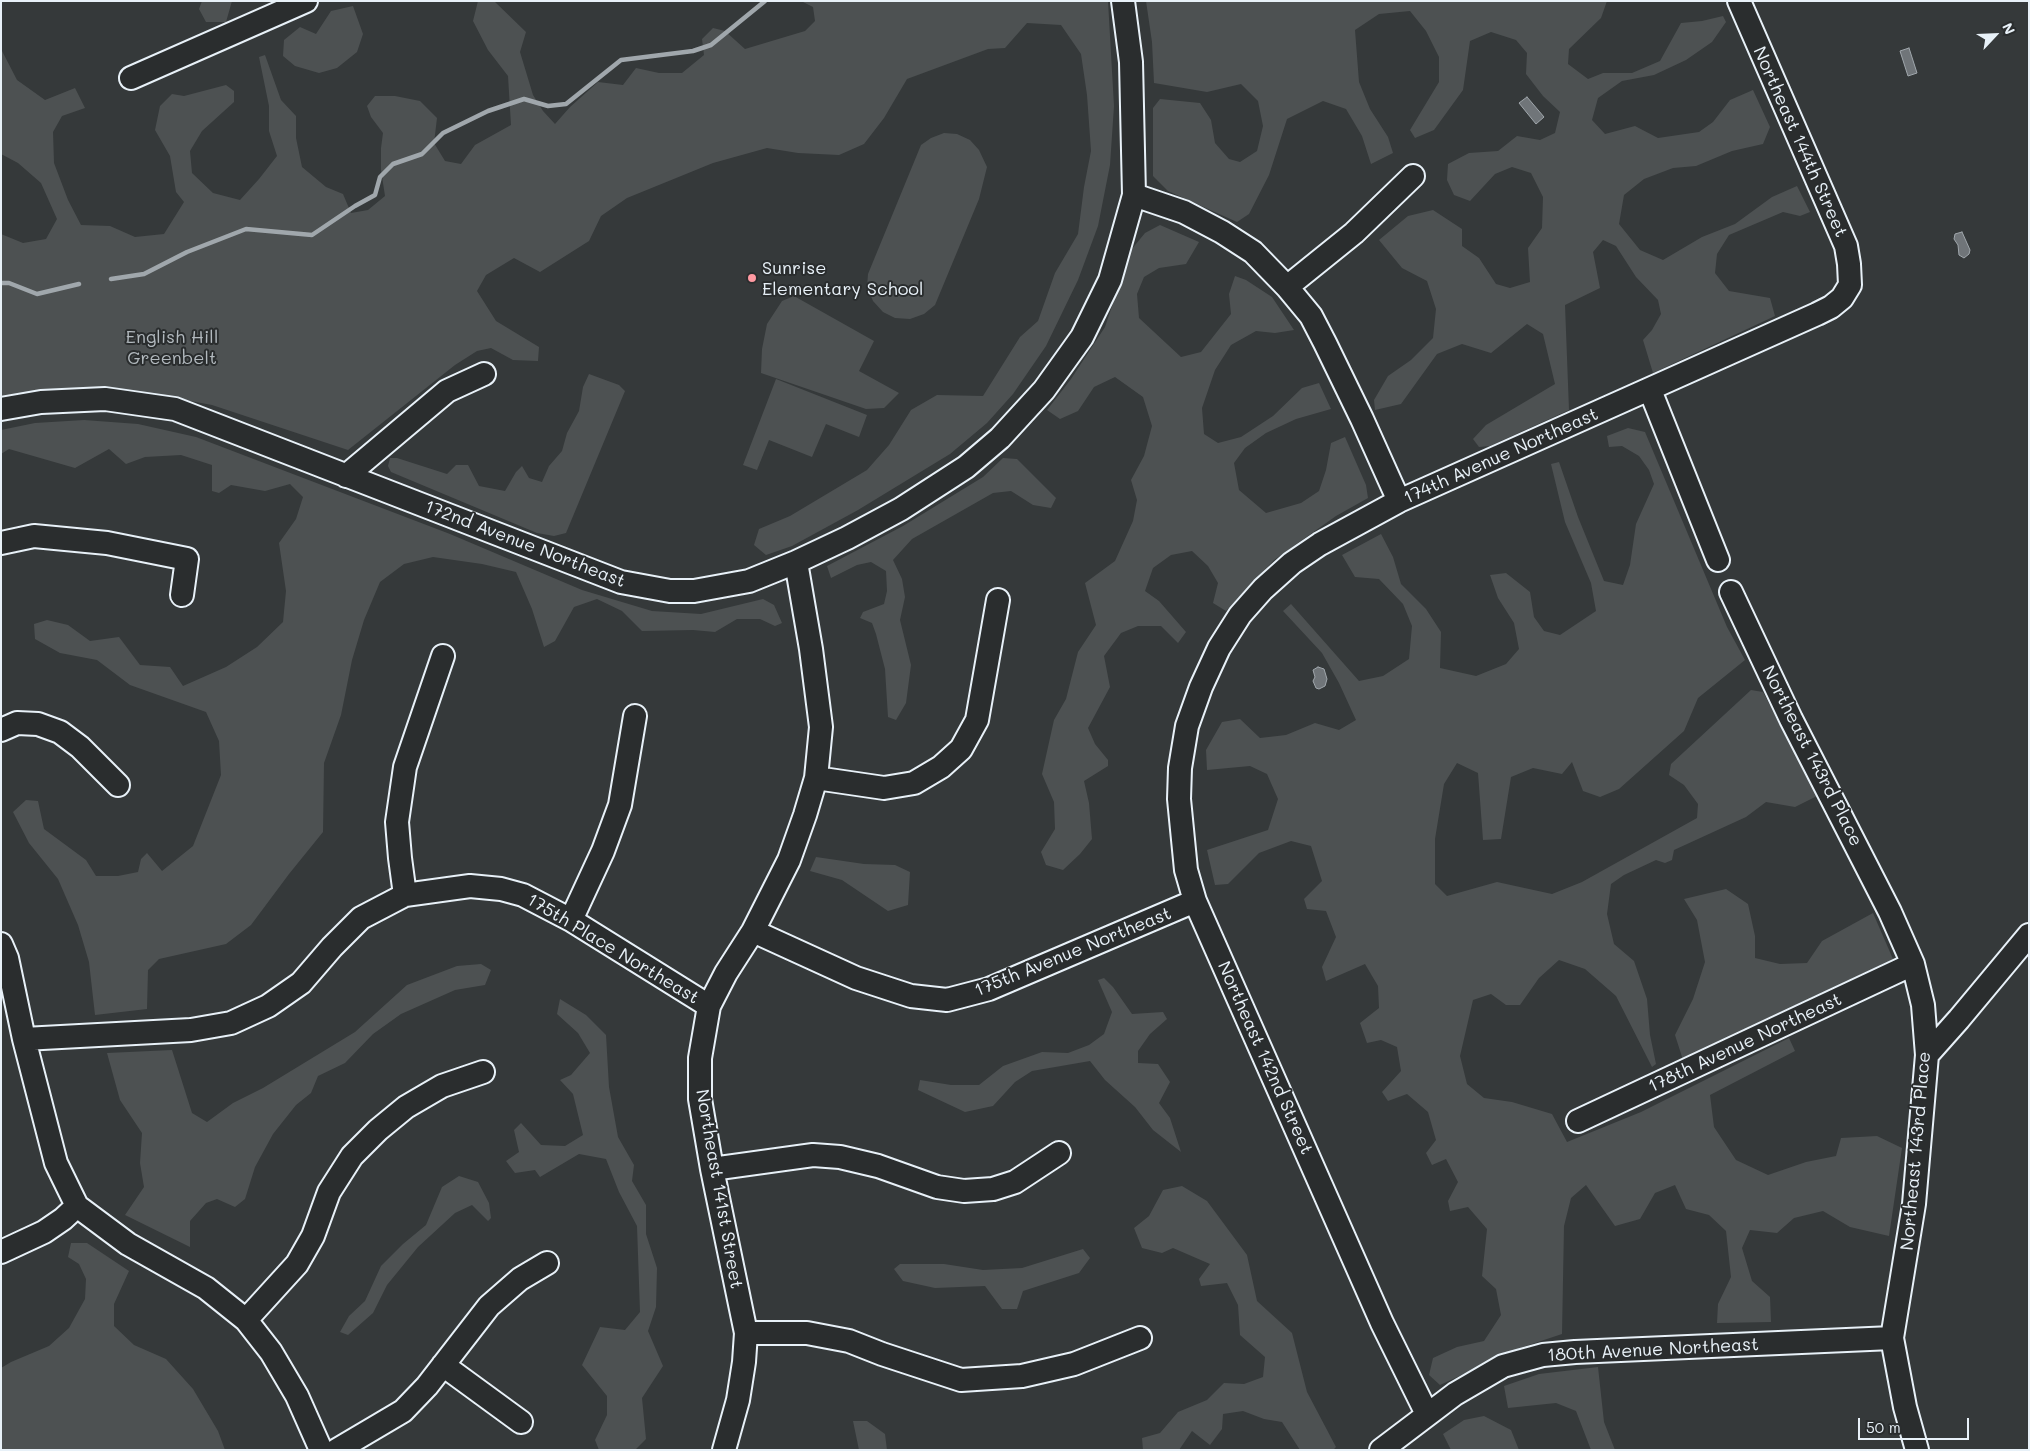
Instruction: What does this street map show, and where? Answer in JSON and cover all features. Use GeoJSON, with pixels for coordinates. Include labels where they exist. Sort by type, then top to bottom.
{"type":"FeatureCollection","features":[{"type":"Feature","properties":{"kind":"street"},"geometry":{"type":"LineString","coordinates":[[131,78],[306,1]]}},
{"type":"Feature","properties":{"kind":"street","name":"172nd Avenue Northeast"},"geometry":{"type":"LineString","coordinates":[[1,409],[41,402],[104,399],[175,409],[572,564],[630,584],[670,591],[694,591],[749,581],[847,538],[901,509],[966,467],[1000,438],[1044,390],[1082,337],[1110,280],[1134,195],[1131,62],[1123,1]]}},
{"type":"Feature","properties":{"kind":"street","name":"Northeast 144th Street"},"geometry":{"type":"LineString","coordinates":[[1739,1],[1846,246],[1850,285]]}},
{"type":"Feature","properties":{"kind":"street"},"geometry":{"type":"LineString","coordinates":[[1287,287],[1354,233],[1413,176]]}},
{"type":"Feature","properties":{"kind":"street"},"geometry":{"type":"LineString","coordinates":[[1134,195],[1184,212],[1222,232],[1253,252],[1287,287],[1311,316],[1362,419],[1399,501]]}},
{"type":"Feature","properties":{"kind":"street","name":"174th Avenue Northeast"},"geometry":{"type":"LineString","coordinates":[[1201,687],[1219,648],[1240,615],[1284,569],[1320,544],[1399,501],[1650,390],[1831,307],[1842,298],[1850,285]]}},
{"type":"Feature","properties":{"kind":"street"},"geometry":{"type":"LineString","coordinates":[[346,476],[447,390],[484,374]]}},
{"type":"Feature","properties":{"kind":"street"},"geometry":{"type":"LineString","coordinates":[[1650,390],[1718,560]]}},
{"type":"Feature","properties":{"kind":"street"},"geometry":{"type":"LineString","coordinates":[[1,542],[34,536],[107,543],[187,559],[182,595]]}},
{"type":"Feature","properties":{"kind":"street","name":"Northeast 141st Street"},"geometry":{"type":"LineString","coordinates":[[724,1450],[738,1400],[746,1333],[712,1169],[700,1099],[700,1058],[709,1006],[726,973],[753,931],[789,860],[816,778],[821,727],[812,649],[796,562]]}},
{"type":"Feature","properties":{"kind":"street","name":"Northeast 143rd Place"},"geometry":{"type":"LineString","coordinates":[[1731,592],[1792,719],[1890,912],[1912,964],[1923,1005],[1927,1055],[1914,1204],[1892,1338],[1905,1407],[1917,1450]]}},
{"type":"Feature","properties":{"kind":"street"},"geometry":{"type":"LineString","coordinates":[[816,778],[884,788],[914,783],[941,767],[961,749],[977,720],[998,600]]}},
{"type":"Feature","properties":{"kind":"street"},"geometry":{"type":"LineString","coordinates":[[405,895],[398,822],[405,767],[443,656]]}},
{"type":"Feature","properties":{"kind":"street","name":"Northeast 142nd Street"},"geometry":{"type":"LineString","coordinates":[[1201,687],[1187,726],[1180,768],[1179,798],[1186,870],[1195,901],[1375,1306],[1427,1414]]}},
{"type":"Feature","properties":{"kind":"street"},"geometry":{"type":"LineString","coordinates":[[570,920],[603,851],[620,805],[635,716]]}},
{"type":"Feature","properties":{"kind":"street"},"geometry":{"type":"LineString","coordinates":[[1,730],[16,724],[38,724],[60,732],[80,747],[118,785]]}},
{"type":"Feature","properties":{"kind":"street","name":"175th Place Northeast"},"geometry":{"type":"LineString","coordinates":[[24,1039],[191,1030],[231,1022],[268,1006],[301,983],[332,947],[362,918],[405,895],[470,886],[501,889],[523,895],[570,920],[709,1006]]}},
{"type":"Feature","properties":{"kind":"street","name":"175th Avenue Northeast"},"geometry":{"type":"LineString","coordinates":[[753,931],[856,978],[911,996],[947,1000],[989,989],[1195,901]]}},
{"type":"Feature","properties":{"kind":"street"},"geometry":{"type":"LineString","coordinates":[[1927,1055],[1959,1020],[2029,935]]}},
{"type":"Feature","properties":{"kind":"street"},"geometry":{"type":"LineString","coordinates":[[1,944],[7,958],[24,1039],[56,1163],[77,1206],[128,1244],[206,1288],[246,1320],[271,1352],[297,1396],[321,1450]]}},
{"type":"Feature","properties":{"kind":"street","name":"178th Avenue Northeast"},"geometry":{"type":"LineString","coordinates":[[1578,1121],[1912,964]]}},
{"type":"Feature","properties":{"kind":"street"},"geometry":{"type":"LineString","coordinates":[[246,1320],[297,1264],[313,1236],[329,1192],[352,1156],[378,1130],[406,1107],[442,1086],[483,1072]]}},
{"type":"Feature","properties":{"kind":"street"},"geometry":{"type":"LineString","coordinates":[[712,1169],[813,1155],[840,1157],[878,1166],[937,1187],[964,1191],[993,1189],[1014,1182],[1059,1153]]}},
{"type":"Feature","properties":{"kind":"street"},"geometry":{"type":"LineString","coordinates":[[1,1252],[44,1232],[63,1219],[77,1206]]}},
{"type":"Feature","properties":{"kind":"street"},"geometry":{"type":"LineString","coordinates":[[337,1450],[403,1411],[443,1365],[489,1306],[520,1279],[547,1263]]}},
{"type":"Feature","properties":{"kind":"street"},"geometry":{"type":"LineString","coordinates":[[746,1333],[807,1333],[849,1341],[882,1354],[962,1380],[1022,1376],[1074,1364],[1140,1338]]}},
{"type":"Feature","properties":{"kind":"street","name":"180th Avenue Northeast"},"geometry":{"type":"LineString","coordinates":[[1381,1450],[1455,1394],[1502,1366],[1543,1355],[1892,1338]]}},
{"type":"Feature","properties":{"kind":"street"},"geometry":{"type":"LineString","coordinates":[[443,1365],[521,1422]]}},
{"type":"Feature","properties":{"kind":"green space"},"geometry":{"type":"Polygon","coordinates":[[[202,1],[232,1],[226,22],[206,22],[199,9],[202,1]]]}},
{"type":"Feature","properties":{"kind":"green space","name":"English Hill Greenbelt"},"geometry":{"type":"Polygon","coordinates":[[[478,1],[494,1],[526,32],[520,52],[533,95],[543,111],[555,124],[570,107],[598,82],[623,85],[636,68],[659,73],[682,73],[704,55],[702,39],[713,28],[725,31],[745,49],[805,31],[815,21],[813,7],[801,1],[1108,1],[1114,106],[1110,165],[1098,226],[1078,280],[1046,346],[1013,394],[987,423],[950,454],[858,510],[792,546],[766,555],[754,545],[759,529],[790,516],[867,470],[889,445],[911,410],[937,395],[983,396],[1020,337],[1038,321],[1055,273],[1078,234],[1091,151],[1087,95],[1081,54],[1061,25],[1027,23],[1005,48],[988,49],[907,79],[884,118],[864,144],[839,155],[798,153],[767,148],[713,163],[627,198],[601,216],[589,241],[540,272],[514,258],[486,275],[477,291],[496,321],[539,347],[538,361],[513,360],[491,348],[477,351],[455,365],[348,450],[212,405],[142,392],[90,392],[1,398],[1,234],[23,243],[46,239],[57,219],[41,183],[18,163],[1,154],[1,49],[17,80],[45,100],[75,88],[85,108],[62,116],[53,132],[54,163],[68,200],[81,225],[110,226],[135,237],[164,234],[184,202],[176,192],[170,156],[155,130],[160,106],[172,94],[184,96],[226,85],[234,91],[234,102],[202,131],[190,151],[192,173],[213,193],[240,200],[277,156],[269,131],[269,106],[259,57],[265,55],[281,100],[296,116],[296,138],[302,167],[326,187],[343,194],[351,213],[368,210],[385,196],[381,170],[383,133],[371,117],[367,106],[375,96],[395,96],[420,101],[437,118],[434,143],[445,161],[461,164],[475,145],[511,125],[508,76],[488,50],[473,21],[478,1]]]}},
{"type":"Feature","properties":{"kind":"green space"},"geometry":{"type":"Polygon","coordinates":[[[1146,1],[1607,1],[1601,18],[1569,49],[1568,64],[1588,79],[1603,73],[1632,73],[1660,61],[1681,23],[1723,16],[1726,22],[1712,42],[1686,60],[1654,75],[1622,81],[1598,98],[1592,120],[1605,134],[1635,126],[1658,138],[1699,132],[1713,122],[1730,100],[1753,90],[1770,127],[1763,144],[1732,151],[1696,166],[1673,168],[1644,179],[1624,195],[1619,224],[1640,250],[1663,260],[1702,237],[1735,224],[1772,197],[1797,186],[1810,212],[1800,216],[1783,212],[1729,235],[1717,254],[1715,273],[1729,291],[1770,298],[1775,316],[1653,373],[1643,340],[1652,330],[1661,314],[1658,300],[1636,277],[1616,246],[1603,240],[1593,252],[1600,288],[1565,305],[1569,410],[1490,446],[1479,447],[1473,439],[1486,425],[1555,384],[1543,334],[1527,324],[1491,353],[1462,344],[1437,354],[1401,404],[1375,410],[1374,400],[1388,376],[1411,360],[1433,338],[1436,309],[1427,281],[1402,268],[1379,240],[1408,216],[1433,210],[1462,229],[1462,246],[1479,258],[1496,284],[1510,288],[1530,282],[1528,248],[1542,228],[1543,197],[1531,173],[1512,167],[1495,174],[1470,201],[1454,195],[1447,180],[1448,164],[1469,153],[1498,151],[1517,136],[1540,140],[1555,133],[1560,112],[1543,96],[1526,74],[1527,53],[1516,40],[1491,32],[1470,41],[1463,90],[1434,130],[1415,138],[1410,130],[1439,82],[1439,57],[1426,31],[1410,11],[1379,14],[1355,30],[1359,82],[1370,109],[1388,137],[1393,153],[1371,164],[1362,136],[1346,109],[1323,101],[1287,119],[1269,175],[1249,214],[1237,222],[1168,191],[1153,176],[1153,108],[1160,99],[1200,103],[1211,120],[1215,143],[1229,159],[1240,162],[1257,151],[1263,126],[1258,101],[1241,84],[1207,92],[1154,83],[1152,42],[1146,1]]]}},
{"type":"Feature","properties":{"kind":"green space"},"geometry":{"type":"Polygon","coordinates":[[[353,6],[363,34],[357,52],[337,68],[319,73],[295,66],[283,56],[284,40],[300,27],[316,34],[331,11],[353,6]]]}},
{"type":"Feature","properties":{"kind":"green space"},"geometry":{"type":"Polygon","coordinates":[[[944,133],[957,134],[970,140],[979,150],[987,167],[979,199],[935,305],[924,314],[910,319],[895,318],[883,312],[873,301],[867,287],[868,274],[921,145],[931,138],[944,133]]]}},
{"type":"Feature","properties":{"kind":"green space"},"geometry":{"type":"Polygon","coordinates":[[[1160,225],[1199,242],[1186,264],[1159,268],[1144,277],[1137,294],[1139,318],[1181,357],[1201,352],[1231,314],[1229,294],[1235,276],[1246,280],[1272,297],[1294,330],[1275,333],[1256,331],[1231,345],[1215,370],[1202,408],[1204,434],[1218,443],[1241,437],[1273,416],[1302,388],[1319,383],[1331,409],[1296,419],[1266,433],[1245,448],[1234,463],[1239,490],[1266,513],[1301,503],[1319,491],[1326,470],[1331,443],[1345,437],[1366,485],[1368,498],[1336,516],[1274,560],[1226,611],[1213,603],[1218,583],[1208,566],[1192,551],[1171,555],[1153,568],[1145,591],[1159,601],[1186,632],[1178,643],[1161,626],[1138,626],[1121,633],[1104,656],[1110,687],[1088,728],[1095,744],[1108,760],[1108,766],[1084,781],[1089,803],[1092,839],[1063,870],[1046,865],[1041,852],[1055,829],[1054,802],[1042,774],[1054,720],[1066,699],[1078,652],[1096,625],[1085,583],[1115,561],[1133,521],[1137,500],[1131,480],[1144,456],[1152,426],[1143,397],[1115,377],[1094,387],[1078,411],[1060,419],[1047,410],[1071,379],[1105,327],[1131,250],[1145,233],[1160,225]]]}},
{"type":"Feature","properties":{"kind":"green space"},"geometry":{"type":"Polygon","coordinates":[[[794,296],[874,341],[859,371],[899,393],[884,408],[866,409],[761,373],[762,349],[767,324],[782,301],[794,296]]]}},
{"type":"Feature","properties":{"kind":"green space"},"geometry":{"type":"Polygon","coordinates":[[[589,374],[619,385],[625,391],[566,533],[554,536],[537,533],[391,472],[388,466],[390,458],[397,458],[447,474],[456,465],[468,465],[479,486],[505,491],[516,472],[522,466],[529,478],[542,482],[549,466],[562,451],[567,433],[579,411],[583,387],[589,374]]]}},
{"type":"Feature","properties":{"kind":"green space"},"geometry":{"type":"Polygon","coordinates":[[[776,379],[867,415],[859,437],[826,424],[812,457],[769,440],[757,470],[743,465],[776,379]]]}},
{"type":"Feature","properties":{"kind":"green space"},"geometry":{"type":"Polygon","coordinates":[[[84,420],[138,424],[196,437],[450,534],[582,590],[652,611],[701,614],[763,599],[774,605],[782,623],[775,626],[760,619],[737,619],[715,632],[693,630],[642,631],[622,611],[597,599],[574,607],[555,641],[544,647],[532,609],[516,572],[482,564],[433,557],[404,564],[380,582],[364,620],[352,660],[341,715],[324,763],[323,832],[251,925],[226,944],[159,959],[148,970],[147,1009],[95,1015],[89,962],[78,925],[58,879],[29,843],[13,812],[26,800],[38,801],[44,829],[86,860],[96,876],[118,876],[138,872],[141,859],[147,853],[162,871],[193,846],[221,775],[219,741],[206,712],[130,685],[97,660],[60,653],[35,639],[34,624],[47,620],[68,625],[90,641],[119,637],[140,665],[170,667],[183,686],[226,667],[257,647],[283,622],[286,591],[279,543],[296,519],[303,497],[290,484],[265,491],[231,485],[219,493],[212,491],[212,465],[181,455],[145,457],[126,464],[109,449],[75,468],[9,449],[1,454],[1,430],[35,423],[84,420]]]}},
{"type":"Feature","properties":{"kind":"green space"},"geometry":{"type":"Polygon","coordinates":[[[1628,428],[1645,432],[1727,627],[1745,660],[1698,698],[1684,731],[1619,789],[1600,797],[1583,791],[1572,762],[1562,774],[1533,768],[1511,777],[1501,839],[1483,840],[1478,773],[1457,763],[1444,784],[1435,839],[1435,884],[1447,896],[1497,882],[1552,894],[1582,882],[1697,818],[1698,804],[1684,785],[1669,775],[1671,764],[1751,690],[1763,692],[1817,796],[1795,807],[1766,802],[1746,817],[1674,850],[1672,860],[1665,863],[1656,860],[1624,875],[1611,884],[1607,914],[1614,944],[1634,961],[1647,999],[1650,1035],[1656,1064],[1652,1067],[1616,996],[1585,969],[1559,960],[1539,978],[1520,1005],[1506,1005],[1491,994],[1473,1000],[1460,1056],[1467,1084],[1484,1098],[1512,1102],[1552,1114],[1567,1142],[1641,1112],[1789,1038],[1795,1051],[1710,1095],[1714,1127],[1736,1160],[1768,1175],[1806,1162],[1836,1156],[1841,1138],[1877,1136],[1902,1148],[1889,1236],[1850,1227],[1823,1211],[1794,1218],[1777,1233],[1750,1230],[1742,1248],[1752,1281],[1770,1297],[1771,1322],[1717,1323],[1718,1304],[1731,1277],[1726,1231],[1709,1215],[1686,1209],[1675,1185],[1655,1193],[1640,1219],[1615,1226],[1586,1185],[1571,1198],[1564,1226],[1562,1334],[1520,1348],[1440,1385],[1429,1375],[1433,1358],[1457,1347],[1484,1341],[1501,1315],[1496,1289],[1482,1276],[1487,1229],[1468,1207],[1450,1211],[1448,1201],[1458,1182],[1446,1159],[1432,1165],[1426,1153],[1436,1140],[1428,1112],[1407,1094],[1388,1101],[1382,1092],[1401,1071],[1397,1047],[1381,1040],[1367,1043],[1360,1023],[1379,1008],[1378,986],[1365,964],[1326,981],[1322,967],[1336,937],[1326,911],[1307,909],[1304,899],[1322,881],[1311,846],[1291,841],[1259,853],[1228,884],[1215,885],[1207,850],[1268,830],[1278,799],[1267,774],[1250,766],[1207,770],[1206,750],[1222,722],[1240,719],[1260,738],[1286,735],[1315,723],[1339,730],[1356,720],[1339,683],[1322,653],[1283,611],[1291,604],[1359,681],[1383,676],[1409,659],[1412,626],[1403,604],[1379,579],[1355,577],[1342,555],[1381,534],[1393,557],[1401,584],[1426,609],[1441,632],[1440,668],[1476,676],[1506,664],[1519,649],[1514,623],[1498,598],[1490,575],[1506,573],[1530,592],[1534,617],[1544,631],[1560,635],[1596,611],[1591,583],[1565,522],[1551,464],[1559,462],[1578,517],[1604,581],[1623,585],[1630,565],[1636,524],[1654,484],[1649,470],[1639,456],[1622,446],[1609,447],[1607,436],[1628,428]]]}},
{"type":"Feature","properties":{"kind":"green space"},"geometry":{"type":"Polygon","coordinates":[[[1003,458],[1017,459],[1056,498],[1051,508],[1033,505],[1011,491],[993,493],[912,539],[893,560],[902,579],[905,597],[900,620],[911,665],[906,703],[896,720],[888,717],[885,669],[876,634],[872,623],[860,618],[863,612],[884,604],[887,591],[886,571],[871,562],[857,565],[831,578],[827,566],[903,526],[983,477],[1003,458]]]}},
{"type":"Feature","properties":{"kind":"green space"},"geometry":{"type":"Polygon","coordinates":[[[816,857],[864,864],[895,865],[910,872],[908,905],[888,911],[842,880],[810,871],[816,857]]]}},
{"type":"Feature","properties":{"kind":"green space"},"geometry":{"type":"Polygon","coordinates":[[[1726,889],[1748,904],[1755,936],[1755,958],[1780,964],[1807,963],[1822,941],[1873,913],[1893,959],[1683,1060],[1675,1035],[1693,999],[1705,962],[1697,920],[1684,899],[1726,889]]]}},
{"type":"Feature","properties":{"kind":"green space"},"geometry":{"type":"Polygon","coordinates":[[[481,964],[491,970],[485,985],[455,990],[401,1014],[373,1034],[345,1063],[318,1076],[311,1093],[296,1105],[273,1134],[255,1167],[245,1199],[235,1207],[217,1199],[206,1203],[190,1221],[190,1247],[125,1215],[144,1187],[140,1163],[142,1133],[120,1100],[107,1053],[172,1050],[192,1113],[207,1122],[233,1103],[263,1088],[355,1032],[407,985],[457,966],[481,964]]]}},
{"type":"Feature","properties":{"kind":"green space"},"geometry":{"type":"Polygon","coordinates":[[[1104,978],[1113,987],[1132,1014],[1163,1012],[1167,1019],[1150,1034],[1138,1051],[1138,1063],[1158,1064],[1170,1082],[1159,1103],[1170,1118],[1181,1152],[1153,1130],[1135,1107],[1105,1080],[1090,1061],[1032,1071],[1015,1082],[993,1106],[965,1112],[918,1090],[920,1080],[951,1085],[979,1085],[1003,1066],[1042,1052],[1068,1053],[1089,1045],[1104,1034],[1112,1012],[1098,980],[1104,978]]]}},
{"type":"Feature","properties":{"kind":"green space"},"geometry":{"type":"Polygon","coordinates":[[[560,999],[586,1015],[606,1035],[609,1087],[618,1137],[634,1165],[632,1181],[646,1205],[646,1234],[657,1268],[656,1307],[648,1331],[663,1366],[642,1398],[646,1439],[635,1450],[599,1450],[595,1440],[607,1415],[607,1396],[582,1365],[600,1327],[625,1330],[640,1312],[637,1226],[619,1192],[606,1159],[579,1154],[540,1177],[535,1170],[515,1173],[506,1161],[519,1152],[514,1130],[521,1123],[541,1145],[565,1146],[583,1135],[573,1094],[560,1080],[571,1075],[590,1053],[578,1033],[557,1014],[560,999]]]}},
{"type":"Feature","properties":{"kind":"green space"},"geometry":{"type":"Polygon","coordinates":[[[459,1176],[478,1182],[489,1203],[491,1218],[488,1221],[472,1205],[455,1213],[418,1247],[387,1285],[373,1313],[348,1335],[340,1332],[349,1316],[365,1301],[381,1266],[426,1225],[442,1187],[459,1176]]]}},
{"type":"Feature","properties":{"kind":"green space"},"geometry":{"type":"Polygon","coordinates":[[[1182,1186],[1207,1201],[1247,1255],[1257,1301],[1292,1333],[1307,1392],[1336,1447],[1333,1450],[1300,1450],[1282,1422],[1264,1419],[1243,1411],[1223,1414],[1222,1429],[1210,1445],[1192,1431],[1179,1450],[1143,1450],[1142,1438],[1160,1433],[1178,1412],[1207,1400],[1224,1383],[1244,1384],[1263,1377],[1265,1357],[1240,1335],[1238,1305],[1227,1283],[1201,1286],[1199,1279],[1210,1264],[1173,1248],[1162,1253],[1142,1248],[1134,1228],[1149,1216],[1163,1190],[1182,1186]]]}},
{"type":"Feature","properties":{"kind":"green space"},"geometry":{"type":"Polygon","coordinates":[[[71,1243],[87,1243],[129,1271],[114,1304],[114,1326],[134,1345],[166,1359],[193,1389],[218,1431],[225,1450],[1,1450],[1,1368],[49,1346],[69,1328],[85,1299],[86,1279],[79,1264],[68,1257],[71,1243]]]}},
{"type":"Feature","properties":{"kind":"green space"},"geometry":{"type":"Polygon","coordinates":[[[1083,1249],[1090,1258],[1079,1273],[1023,1291],[1017,1309],[1002,1309],[985,1286],[935,1288],[903,1281],[894,1269],[900,1264],[944,1264],[983,1270],[1022,1268],[1083,1249]]]}},
{"type":"Feature","properties":{"kind":"green space"},"geometry":{"type":"Polygon","coordinates":[[[1598,1367],[1604,1422],[1615,1450],[1591,1450],[1576,1411],[1556,1403],[1508,1408],[1504,1386],[1539,1374],[1598,1367]]]}},
{"type":"Feature","properties":{"kind":"green space"},"geometry":{"type":"Polygon","coordinates":[[[1484,1416],[1511,1430],[1519,1450],[1451,1450],[1443,1434],[1464,1420],[1484,1416]]]}},
{"type":"Feature","properties":{"kind":"green space"},"geometry":{"type":"Polygon","coordinates":[[[853,1421],[867,1421],[885,1434],[887,1450],[859,1450],[853,1421]]]}},
{"type":"Feature","properties":{"kind":"shaded area"},"geometry":{"type":"Polygon","coordinates":[[[1909,48],[1917,73],[1908,76],[1900,51],[1909,48]]]}},
{"type":"Feature","properties":{"kind":"shaded area"},"geometry":{"type":"Polygon","coordinates":[[[1527,97],[1544,117],[1536,124],[1519,103],[1527,97]]]}},
{"type":"Feature","properties":{"kind":"shaded area"},"geometry":{"type":"Polygon","coordinates":[[[1962,232],[1970,250],[1969,254],[1964,258],[1959,255],[1958,245],[1954,239],[1955,234],[1962,232]]]}},
{"type":"Feature","properties":{"kind":"shaded area"},"geometry":{"type":"Polygon","coordinates":[[[1318,667],[1324,669],[1327,679],[1325,686],[1319,689],[1316,688],[1313,681],[1315,677],[1313,670],[1318,667]]]}},
{"type":"Feature","properties":{"kind":"waterway"},"geometry":{"type":"LineString","coordinates":[[111,279],[144,274],[187,252],[246,229],[312,235],[375,195],[380,177],[393,164],[422,154],[443,133],[488,111],[524,99],[548,106],[566,104],[621,60],[693,51],[711,45],[765,1]]}},
{"type":"Feature","properties":{"kind":"waterway"},"geometry":{"type":"LineString","coordinates":[[1,283],[9,283],[37,294],[79,284]]}},
{"type":"Feature","properties":{"kind":"place","name":"Sunrise Elementary School"},"geometry":{"type":"Point","coordinates":[752,278]}}]}
